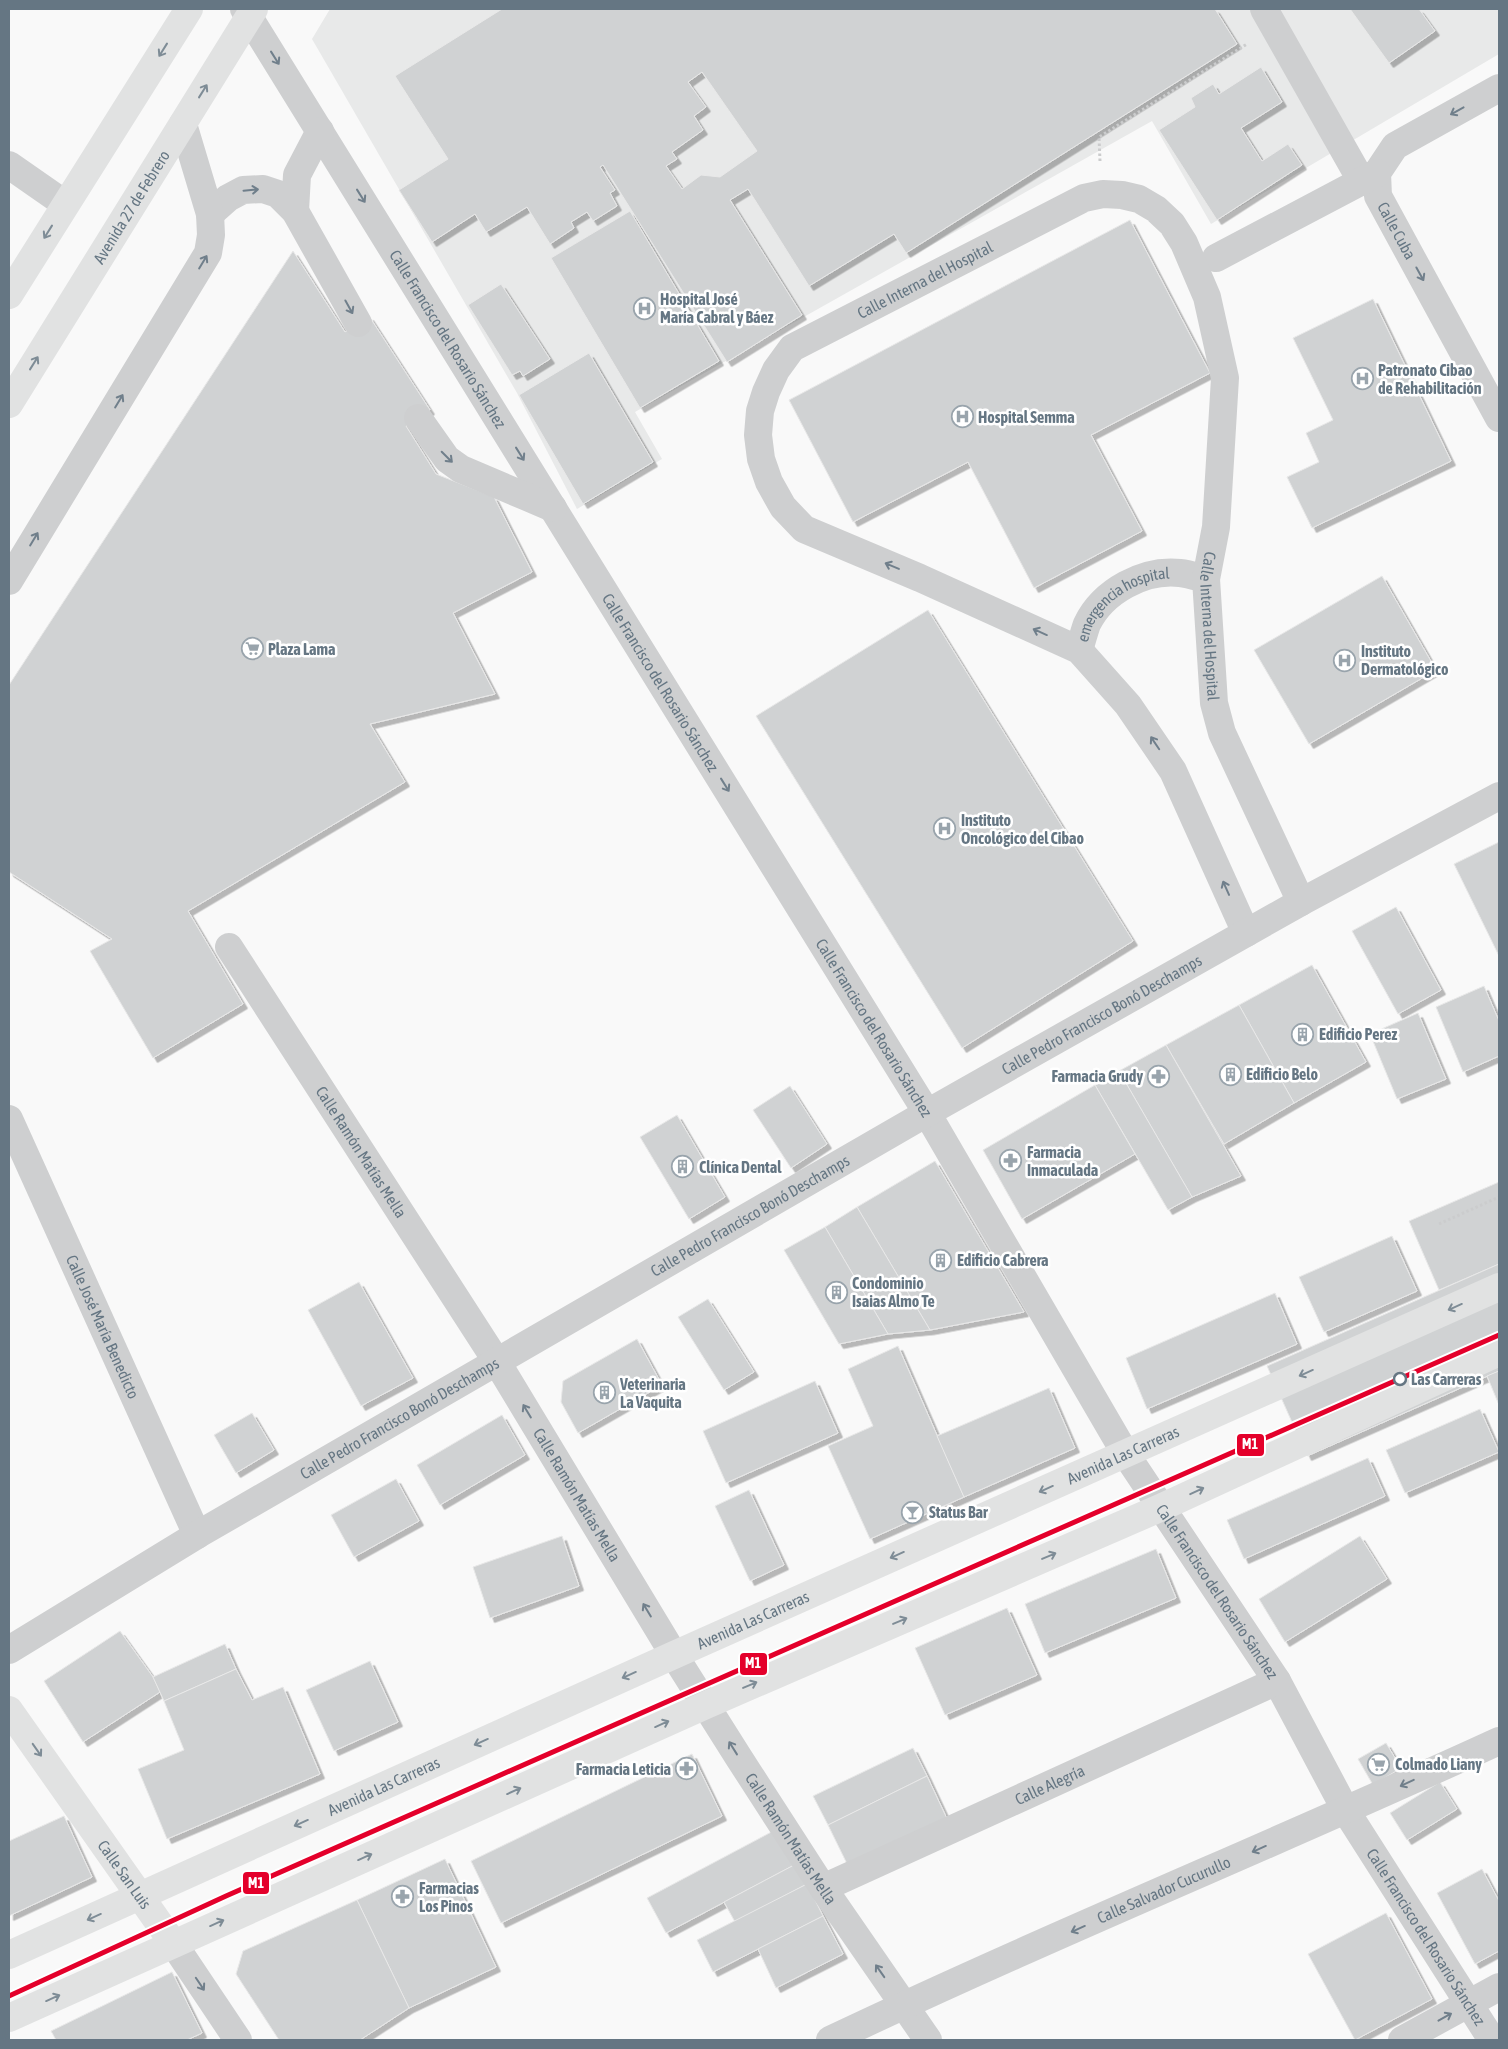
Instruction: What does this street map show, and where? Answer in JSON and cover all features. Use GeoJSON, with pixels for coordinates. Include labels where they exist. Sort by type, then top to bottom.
{"type":"FeatureCollection","features":[{"type":"Feature","properties":{"kind":"main road"},"geometry":{"type":"LineString","coordinates":[[9,295],[189,9]]}},
{"type":"Feature","properties":{"kind":"main road","name":"Avenida 27 de Febrero"},"geometry":{"type":"LineString","coordinates":[[9,404],[183,124],[249,11]]}},
{"type":"Feature","properties":{"kind":"main road","name":"Avenida Las Carreras"},"geometry":{"type":"LineString","coordinates":[[9,1955],[674,1655],[1499,1287]]}},
{"type":"Feature","properties":{"kind":"main road"},"geometry":{"type":"LineString","coordinates":[[9,2018],[706,1705],[1160,1508],[1499,1352]]}},
{"type":"Feature","properties":{"kind":"main road","name":"Calle San Luis"},"geometry":{"type":"LineString","coordinates":[[9,1710],[138,1897],[173,1943]]}},
{"type":"Feature","properties":{"kind":"street","name":"Calle Francisco del Rosario Sánchez"},"geometry":{"type":"LineString","coordinates":[[249,11],[320,131],[927,1113],[1125,1453],[1277,1681],[1346,1811],[1492,2040]]}},
{"type":"Feature","properties":{"kind":"street"},"geometry":{"type":"LineString","coordinates":[[1269,18],[1369,177]]}},
{"type":"Feature","properties":{"kind":"street"},"geometry":{"type":"LineString","coordinates":[[1216,258],[1369,177],[1395,146],[1499,88]]}},
{"type":"Feature","properties":{"kind":"street"},"geometry":{"type":"LineString","coordinates":[[9,581],[208,253],[210,214],[183,124]]}},
{"type":"Feature","properties":{"kind":"street"},"geometry":{"type":"LineString","coordinates":[[296,211],[297,175],[320,131]]}},
{"type":"Feature","properties":{"kind":"street"},"geometry":{"type":"LineString","coordinates":[[9,165],[65,204]]}},
{"type":"Feature","properties":{"kind":"street","name":"Calle Cuba"},"geometry":{"type":"LineString","coordinates":[[1369,177],[1499,418]]}},
{"type":"Feature","properties":{"kind":"street"},"geometry":{"type":"LineString","coordinates":[[210,214],[228,198],[243,190],[263,188],[278,194],[296,211],[358,323]]}},
{"type":"Feature","properties":{"kind":"street","name":"Calle Interna del Hospital"},"geometry":{"type":"LineString","coordinates":[[1246,933],[1174,771],[1128,705],[1079,650],[920,578],[804,529],[783,508],[769,482],[760,459],[758,435],[760,411],[766,392],[776,370],[792,348],[1084,198],[1103,194],[1122,195],[1139,199],[1156,209],[1172,224],[1184,243],[1207,297],[1226,378],[1216,527],[1206,579],[1214,703],[1222,733],[1301,902]]}},
{"type":"Feature","properties":{"kind":"street"},"geometry":{"type":"LineString","coordinates":[[418,418],[447,459],[462,469],[554,508]]}},
{"type":"Feature","properties":{"kind":"street","name":"emergencia hospital"},"geometry":{"type":"LineString","coordinates":[[1079,650],[1088,624],[1099,608],[1104,601],[1126,584],[1152,575],[1170,573],[1180,573],[1206,579]]}},
{"type":"Feature","properties":{"kind":"street","name":"Calle Pedro Francisco Bonó Deschamps"},"geometry":{"type":"LineString","coordinates":[[9,1650],[197,1535],[927,1113],[1301,902],[1499,796]]}},
{"type":"Feature","properties":{"kind":"street","name":"Calle Ramón Matías Mella"},"geometry":{"type":"LineString","coordinates":[[229,947],[497,1362],[674,1655],[823,1888],[928,2040]]}},
{"type":"Feature","properties":{"kind":"street","name":"Calle José María Benedicto"},"geometry":{"type":"LineString","coordinates":[[9,1119],[197,1535]]}},
{"type":"Feature","properties":{"kind":"street","name":"Calle Alegría"},"geometry":{"type":"LineString","coordinates":[[823,1888],[1277,1681]]}},
{"type":"Feature","properties":{"kind":"street","name":"Calle Salvador Cucurullo"},"geometry":{"type":"LineString","coordinates":[[830,2040],[904,2005],[1346,1811],[1499,1740]]}},
{"type":"Feature","properties":{"kind":"street","name":"Calle San Luis"},"geometry":{"type":"LineString","coordinates":[[173,1943],[238,2040]]}},
{"type":"Feature","properties":{"kind":"street"},"geometry":{"type":"LineString","coordinates":[[1402,2040],[1499,1987]]}},
{"type":"Feature","properties":{"kind":"path"},"geometry":{"type":"LineString","coordinates":[[1103,194],[1099,137],[1269,18]]}},
{"type":"Feature","properties":{"kind":"path"},"geometry":{"type":"LineString","coordinates":[[1439,1224],[1499,1197]]}},
{"type":"Feature","properties":{"kind":"shaded area","name":"Hospital José María Cabral y Báez"},"geometry":{"type":"Polygon","coordinates":[[[330,9],[1499,9],[1499,54],[1211,224],[1152,121],[635,412],[662,459],[577,509],[517,393],[312,39],[330,9]]]}},
{"type":"Feature","properties":{"kind":"building"},"geometry":{"type":"Polygon","coordinates":[[[502,9],[1215,9],[1237,44],[906,253],[894,234],[809,286],[748,189],[730,200],[802,315],[727,362],[603,165],[600,167],[615,190],[610,193],[617,206],[593,221],[587,212],[571,222],[574,228],[550,244],[527,207],[486,232],[475,214],[432,242],[399,190],[448,159],[395,76],[502,9]],[[702,72],[688,82],[706,107],[694,116],[703,130],[672,152],[677,159],[666,166],[682,189],[701,175],[720,177],[757,151],[702,72]]]}},
{"type":"Feature","properties":{"kind":"building"},"geometry":{"type":"Polygon","coordinates":[[[1350,9],[1419,9],[1435,31],[1389,63],[1350,9]]]}},
{"type":"Feature","properties":{"kind":"building"},"geometry":{"type":"Polygon","coordinates":[[[1261,67],[1282,102],[1241,128],[1262,161],[1288,144],[1302,165],[1217,220],[1159,130],[1195,107],[1191,98],[1213,84],[1219,94],[1261,67]]]}},
{"type":"Feature","properties":{"kind":"building"},"geometry":{"type":"Polygon","coordinates":[[[630,211],[719,361],[640,408],[551,258],[630,211]]]}},
{"type":"Feature","properties":{"kind":"building","name":"Hospital Semma"},"geometry":{"type":"Polygon","coordinates":[[[1130,220],[1210,373],[1091,435],[1142,531],[1034,588],[968,462],[853,522],[789,400],[1130,220]]]}},
{"type":"Feature","properties":{"kind":"building","name":"Plaza Lama"},"geometry":{"type":"Polygon","coordinates":[[[293,251],[345,332],[369,316],[430,410],[406,426],[436,474],[494,497],[532,572],[453,613],[495,694],[370,724],[405,782],[188,911],[243,1004],[153,1058],[90,951],[112,939],[9,872],[9,685],[293,251]]]}},
{"type":"Feature","properties":{"kind":"building"},"geometry":{"type":"Polygon","coordinates":[[[501,284],[550,359],[523,376],[520,371],[512,375],[468,305],[501,284]]]}},
{"type":"Feature","properties":{"kind":"building","name":"Patronato Cibao de Rehabilitación"},"geometry":{"type":"Polygon","coordinates":[[[1373,299],[1451,461],[1312,528],[1287,477],[1319,462],[1306,433],[1333,420],[1293,338],[1373,299]]]}},
{"type":"Feature","properties":{"kind":"building"},"geometry":{"type":"Polygon","coordinates":[[[589,353],[653,462],[583,504],[519,395],[589,353]]]}},
{"type":"Feature","properties":{"kind":"building","name":"Instituto Dermatológico"},"geometry":{"type":"Polygon","coordinates":[[[1382,576],[1436,670],[1309,744],[1254,650],[1382,576]]]}},
{"type":"Feature","properties":{"kind":"building","name":"Instituto Oncológico del Cibao"},"geometry":{"type":"Polygon","coordinates":[[[928,610],[1133,941],[962,1048],[756,716],[928,610]]]}},
{"type":"Feature","properties":{"kind":"building"},"geometry":{"type":"Polygon","coordinates":[[[1499,842],[1499,956],[1454,864],[1499,842]]]}},
{"type":"Feature","properties":{"kind":"building"},"geometry":{"type":"Polygon","coordinates":[[[1396,907],[1441,990],[1398,1014],[1352,931],[1396,907]]]}},
{"type":"Feature","properties":{"kind":"building","name":"Edificio Perez"},"geometry":{"type":"Polygon","coordinates":[[[1312,965],[1366,1062],[1294,1103],[1239,1005],[1312,965]]]}},
{"type":"Feature","properties":{"kind":"building"},"geometry":{"type":"Polygon","coordinates":[[[1484,986],[1499,1021],[1499,1056],[1463,1072],[1436,1007],[1484,986]]]}},
{"type":"Feature","properties":{"kind":"building","name":"Edificio Belo"},"geometry":{"type":"Polygon","coordinates":[[[1239,1005],[1294,1103],[1224,1144],[1166,1045],[1239,1005]]]}},
{"type":"Feature","properties":{"kind":"building"},"geometry":{"type":"Polygon","coordinates":[[[1418,1013],[1446,1079],[1397,1099],[1370,1034],[1418,1013]]]}},
{"type":"Feature","properties":{"kind":"building"},"geometry":{"type":"Polygon","coordinates":[[[1166,1045],[1241,1176],[1192,1197],[1119,1071],[1166,1045]]]}},
{"type":"Feature","properties":{"kind":"building"},"geometry":{"type":"Polygon","coordinates":[[[1119,1071],[1192,1197],[1168,1210],[1095,1085],[1119,1071]]]}},
{"type":"Feature","properties":{"kind":"building"},"geometry":{"type":"Polygon","coordinates":[[[1095,1085],[1135,1154],[1022,1219],[983,1150],[1095,1085]]]}},
{"type":"Feature","properties":{"kind":"building"},"geometry":{"type":"Polygon","coordinates":[[[790,1086],[827,1144],[791,1168],[753,1110],[790,1086]]]}},
{"type":"Feature","properties":{"kind":"building","name":"Clínica Dental"},"geometry":{"type":"Polygon","coordinates":[[[677,1115],[725,1197],[689,1219],[640,1137],[677,1115]]]}},
{"type":"Feature","properties":{"kind":"building","name":"Edificio Cabrera"},"geometry":{"type":"Polygon","coordinates":[[[935,1161],[1024,1312],[930,1330],[857,1207],[935,1161]]]}},
{"type":"Feature","properties":{"kind":"building"},"geometry":{"type":"Polygon","coordinates":[[[1499,1182],[1499,1264],[1439,1290],[1409,1221],[1499,1182]]]}},
{"type":"Feature","properties":{"kind":"building"},"geometry":{"type":"Polygon","coordinates":[[[857,1207],[930,1330],[888,1334],[825,1227],[857,1207]]]}},
{"type":"Feature","properties":{"kind":"building","name":"Condominio Isaias Almo Te"},"geometry":{"type":"Polygon","coordinates":[[[825,1227],[888,1334],[839,1344],[784,1250],[825,1227]]]}},
{"type":"Feature","properties":{"kind":"building"},"geometry":{"type":"Polygon","coordinates":[[[1392,1236],[1417,1291],[1324,1332],[1299,1277],[1392,1236]]]}},
{"type":"Feature","properties":{"kind":"building","name":"Las Carreras"},"geometry":{"type":"Polygon","coordinates":[[[1499,1264],[1499,1371],[1307,1456],[1267,1366],[1499,1264]]]}},
{"type":"Feature","properties":{"kind":"building"},"geometry":{"type":"Polygon","coordinates":[[[359,1282],[413,1378],[361,1406],[308,1310],[359,1282]]]}},
{"type":"Feature","properties":{"kind":"building"},"geometry":{"type":"Polygon","coordinates":[[[1275,1293],[1297,1344],[1147,1409],[1126,1358],[1275,1293]]]}},
{"type":"Feature","properties":{"kind":"building"},"geometry":{"type":"Polygon","coordinates":[[[708,1299],[754,1372],[724,1390],[678,1317],[708,1299]]]}},
{"type":"Feature","properties":{"kind":"building","name":"Veterinaria La Vaquita"},"geometry":{"type":"Polygon","coordinates":[[[637,1339],[662,1385],[578,1433],[561,1402],[563,1381],[637,1339]]]}},
{"type":"Feature","properties":{"kind":"building"},"geometry":{"type":"Polygon","coordinates":[[[898,1346],[964,1497],[870,1539],[828,1446],[873,1426],[848,1369],[898,1346]]]}},
{"type":"Feature","properties":{"kind":"building"},"geometry":{"type":"Polygon","coordinates":[[[1499,1371],[1499,1405],[1487,1376],[1499,1371]]]}},
{"type":"Feature","properties":{"kind":"building"},"geometry":{"type":"Polygon","coordinates":[[[815,1381],[838,1433],[726,1483],[703,1431],[815,1381]]]}},
{"type":"Feature","properties":{"kind":"building"},"geometry":{"type":"Polygon","coordinates":[[[1049,1388],[1075,1448],[964,1497],[937,1436],[1049,1388]]]}},
{"type":"Feature","properties":{"kind":"building"},"geometry":{"type":"Polygon","coordinates":[[[1480,1409],[1499,1452],[1405,1493],[1386,1450],[1480,1409]]]}},
{"type":"Feature","properties":{"kind":"building"},"geometry":{"type":"Polygon","coordinates":[[[252,1413],[274,1450],[236,1473],[214,1435],[252,1413]]]}},
{"type":"Feature","properties":{"kind":"building"},"geometry":{"type":"Polygon","coordinates":[[[502,1415],[525,1455],[440,1505],[417,1465],[502,1415]]]}},
{"type":"Feature","properties":{"kind":"building"},"geometry":{"type":"Polygon","coordinates":[[[1368,1458],[1385,1496],[1244,1559],[1227,1520],[1368,1458]]]}},
{"type":"Feature","properties":{"kind":"building"},"geometry":{"type":"Polygon","coordinates":[[[396,1479],[419,1521],[354,1557],[331,1515],[396,1479]]]}},
{"type":"Feature","properties":{"kind":"building"},"geometry":{"type":"Polygon","coordinates":[[[749,1490],[784,1565],[750,1581],[715,1506],[749,1490]]]}},
{"type":"Feature","properties":{"kind":"building"},"geometry":{"type":"Polygon","coordinates":[[[562,1536],[579,1586],[490,1618],[473,1567],[562,1536]]]}},
{"type":"Feature","properties":{"kind":"building"},"geometry":{"type":"Polygon","coordinates":[[[1360,1536],[1387,1579],[1285,1642],[1259,1599],[1360,1536]]]}},
{"type":"Feature","properties":{"kind":"building"},"geometry":{"type":"Polygon","coordinates":[[[1156,1549],[1176,1598],[1045,1653],[1025,1604],[1156,1549]]]}},
{"type":"Feature","properties":{"kind":"building"},"geometry":{"type":"Polygon","coordinates":[[[1007,1608],[1037,1675],[945,1715],[915,1648],[1007,1608]]]}},
{"type":"Feature","properties":{"kind":"building"},"geometry":{"type":"Polygon","coordinates":[[[120,1631],[153,1677],[160,1692],[83,1742],[44,1681],[120,1631]]]}},
{"type":"Feature","properties":{"kind":"building"},"geometry":{"type":"Polygon","coordinates":[[[225,1644],[236,1669],[164,1701],[153,1677],[225,1644]]]}},
{"type":"Feature","properties":{"kind":"building"},"geometry":{"type":"Polygon","coordinates":[[[370,1661],[398,1722],[334,1751],[306,1690],[370,1661]]]}},
{"type":"Feature","properties":{"kind":"building"},"geometry":{"type":"Polygon","coordinates":[[[236,1669],[252,1700],[283,1687],[320,1774],[167,1839],[138,1769],[184,1750],[164,1701],[236,1669]]]}},
{"type":"Feature","properties":{"kind":"building","name":"Colmado Liany"},"geometry":{"type":"Polygon","coordinates":[[[1386,1743],[1401,1768],[1373,1785],[1358,1759],[1386,1743]]]}},
{"type":"Feature","properties":{"kind":"building"},"geometry":{"type":"Polygon","coordinates":[[[913,1748],[927,1776],[828,1825],[813,1796],[913,1748]]]}},
{"type":"Feature","properties":{"kind":"building"},"geometry":{"type":"Polygon","coordinates":[[[692,1754],[722,1816],[501,1923],[471,1861],[692,1754]]]}},
{"type":"Feature","properties":{"kind":"building"},"geometry":{"type":"Polygon","coordinates":[[[927,1776],[949,1823],[851,1872],[828,1825],[927,1776]]]}},
{"type":"Feature","properties":{"kind":"building"},"geometry":{"type":"Polygon","coordinates":[[[1440,1782],[1457,1809],[1407,1840],[1390,1813],[1440,1782]]]}},
{"type":"Feature","properties":{"kind":"building"},"geometry":{"type":"Polygon","coordinates":[[[64,1816],[92,1877],[9,1916],[9,1841],[64,1816]]]}},
{"type":"Feature","properties":{"kind":"building"},"geometry":{"type":"Polygon","coordinates":[[[777,1829],[796,1864],[666,1933],[647,1898],[777,1829]]]}},
{"type":"Feature","properties":{"kind":"building"},"geometry":{"type":"Polygon","coordinates":[[[445,1859],[496,1967],[409,2008],[357,1900],[445,1859]]]}},
{"type":"Feature","properties":{"kind":"building"},"geometry":{"type":"Polygon","coordinates":[[[796,1864],[807,1884],[735,1922],[724,1902],[796,1864]]]}},
{"type":"Feature","properties":{"kind":"building"},"geometry":{"type":"Polygon","coordinates":[[[1482,1869],[1499,1901],[1499,1951],[1475,1964],[1437,1893],[1482,1869]]]}},
{"type":"Feature","properties":{"kind":"building"},"geometry":{"type":"Polygon","coordinates":[[[807,1884],[823,1916],[713,1972],[697,1940],[807,1884]]]}},
{"type":"Feature","properties":{"kind":"building"},"geometry":{"type":"Polygon","coordinates":[[[357,1900],[409,2008],[360,2040],[279,2040],[236,1974],[243,1951],[357,1900]]]}},
{"type":"Feature","properties":{"kind":"building"},"geometry":{"type":"Polygon","coordinates":[[[1386,1913],[1432,1999],[1355,2040],[1308,1954],[1386,1913]]]}},
{"type":"Feature","properties":{"kind":"building"},"geometry":{"type":"Polygon","coordinates":[[[823,1916],[843,1954],[776,1988],[758,1949],[823,1916]]]}},
{"type":"Feature","properties":{"kind":"building"},"geometry":{"type":"Polygon","coordinates":[[[172,1972],[202,2033],[187,2040],[56,2040],[51,2031],[172,1972]]]}},
{"type":"Feature","properties":{"kind":"transit line","name":"M1"},"geometry":{"type":"LineString","coordinates":[[9,1996],[226,1896],[1499,1335]]}},
{"type":"Feature","properties":{"kind":"place","name":"Hospital José María Cabral y Báez"},"geometry":{"type":"Point","coordinates":[644,308]}},
{"type":"Feature","properties":{"kind":"place","name":"Patronato Cibao de Rehabilitación"},"geometry":{"type":"Point","coordinates":[1362,379]}},
{"type":"Feature","properties":{"kind":"place","name":"Hospital Semma"},"geometry":{"type":"Point","coordinates":[962,417]}},
{"type":"Feature","properties":{"kind":"place","name":"Plaza Lama"},"geometry":{"type":"Point","coordinates":[252,649]}},
{"type":"Feature","properties":{"kind":"place","name":"Instituto Dermatológico"},"geometry":{"type":"Point","coordinates":[1345,660]}},
{"type":"Feature","properties":{"kind":"place","name":"Instituto Oncológico del Cibao"},"geometry":{"type":"Point","coordinates":[945,829]}},
{"type":"Feature","properties":{"kind":"place","name":"Edificio Perez"},"geometry":{"type":"Point","coordinates":[1303,1034]}},
{"type":"Feature","properties":{"kind":"place","name":"Edificio Belo"},"geometry":{"type":"Point","coordinates":[1230,1074]}},
{"type":"Feature","properties":{"kind":"place","name":"Farmacia Grudy"},"geometry":{"type":"Point","coordinates":[1159,1076]}},
{"type":"Feature","properties":{"kind":"place","name":"Farmacia Inmaculada"},"geometry":{"type":"Point","coordinates":[1011,1161]}},
{"type":"Feature","properties":{"kind":"place","name":"Clínica Dental"},"geometry":{"type":"Point","coordinates":[683,1167]}},
{"type":"Feature","properties":{"kind":"place","name":"Edificio Cabrera"},"geometry":{"type":"Point","coordinates":[941,1260]}},
{"type":"Feature","properties":{"kind":"place","name":"Condominio Isaias Almo Te"},"geometry":{"type":"Point","coordinates":[836,1292]}},
{"type":"Feature","properties":{"kind":"place","name":"Las Carreras"},"geometry":{"type":"Point","coordinates":[1400,1379]}},
{"type":"Feature","properties":{"kind":"place","name":"Veterinaria La Vaquita"},"geometry":{"type":"Point","coordinates":[604,1393]}},
{"type":"Feature","properties":{"kind":"place","name":"Status Bar"},"geometry":{"type":"Point","coordinates":[913,1512]}},
{"type":"Feature","properties":{"kind":"place","name":"Colmado Liany"},"geometry":{"type":"Point","coordinates":[1379,1764]}},
{"type":"Feature","properties":{"kind":"place","name":"Farmacia Leticia"},"geometry":{"type":"Point","coordinates":[687,1769]}},
{"type":"Feature","properties":{"kind":"place","name":"Farmacias Los Pinos"},"geometry":{"type":"Point","coordinates":[403,1897]}}]}
